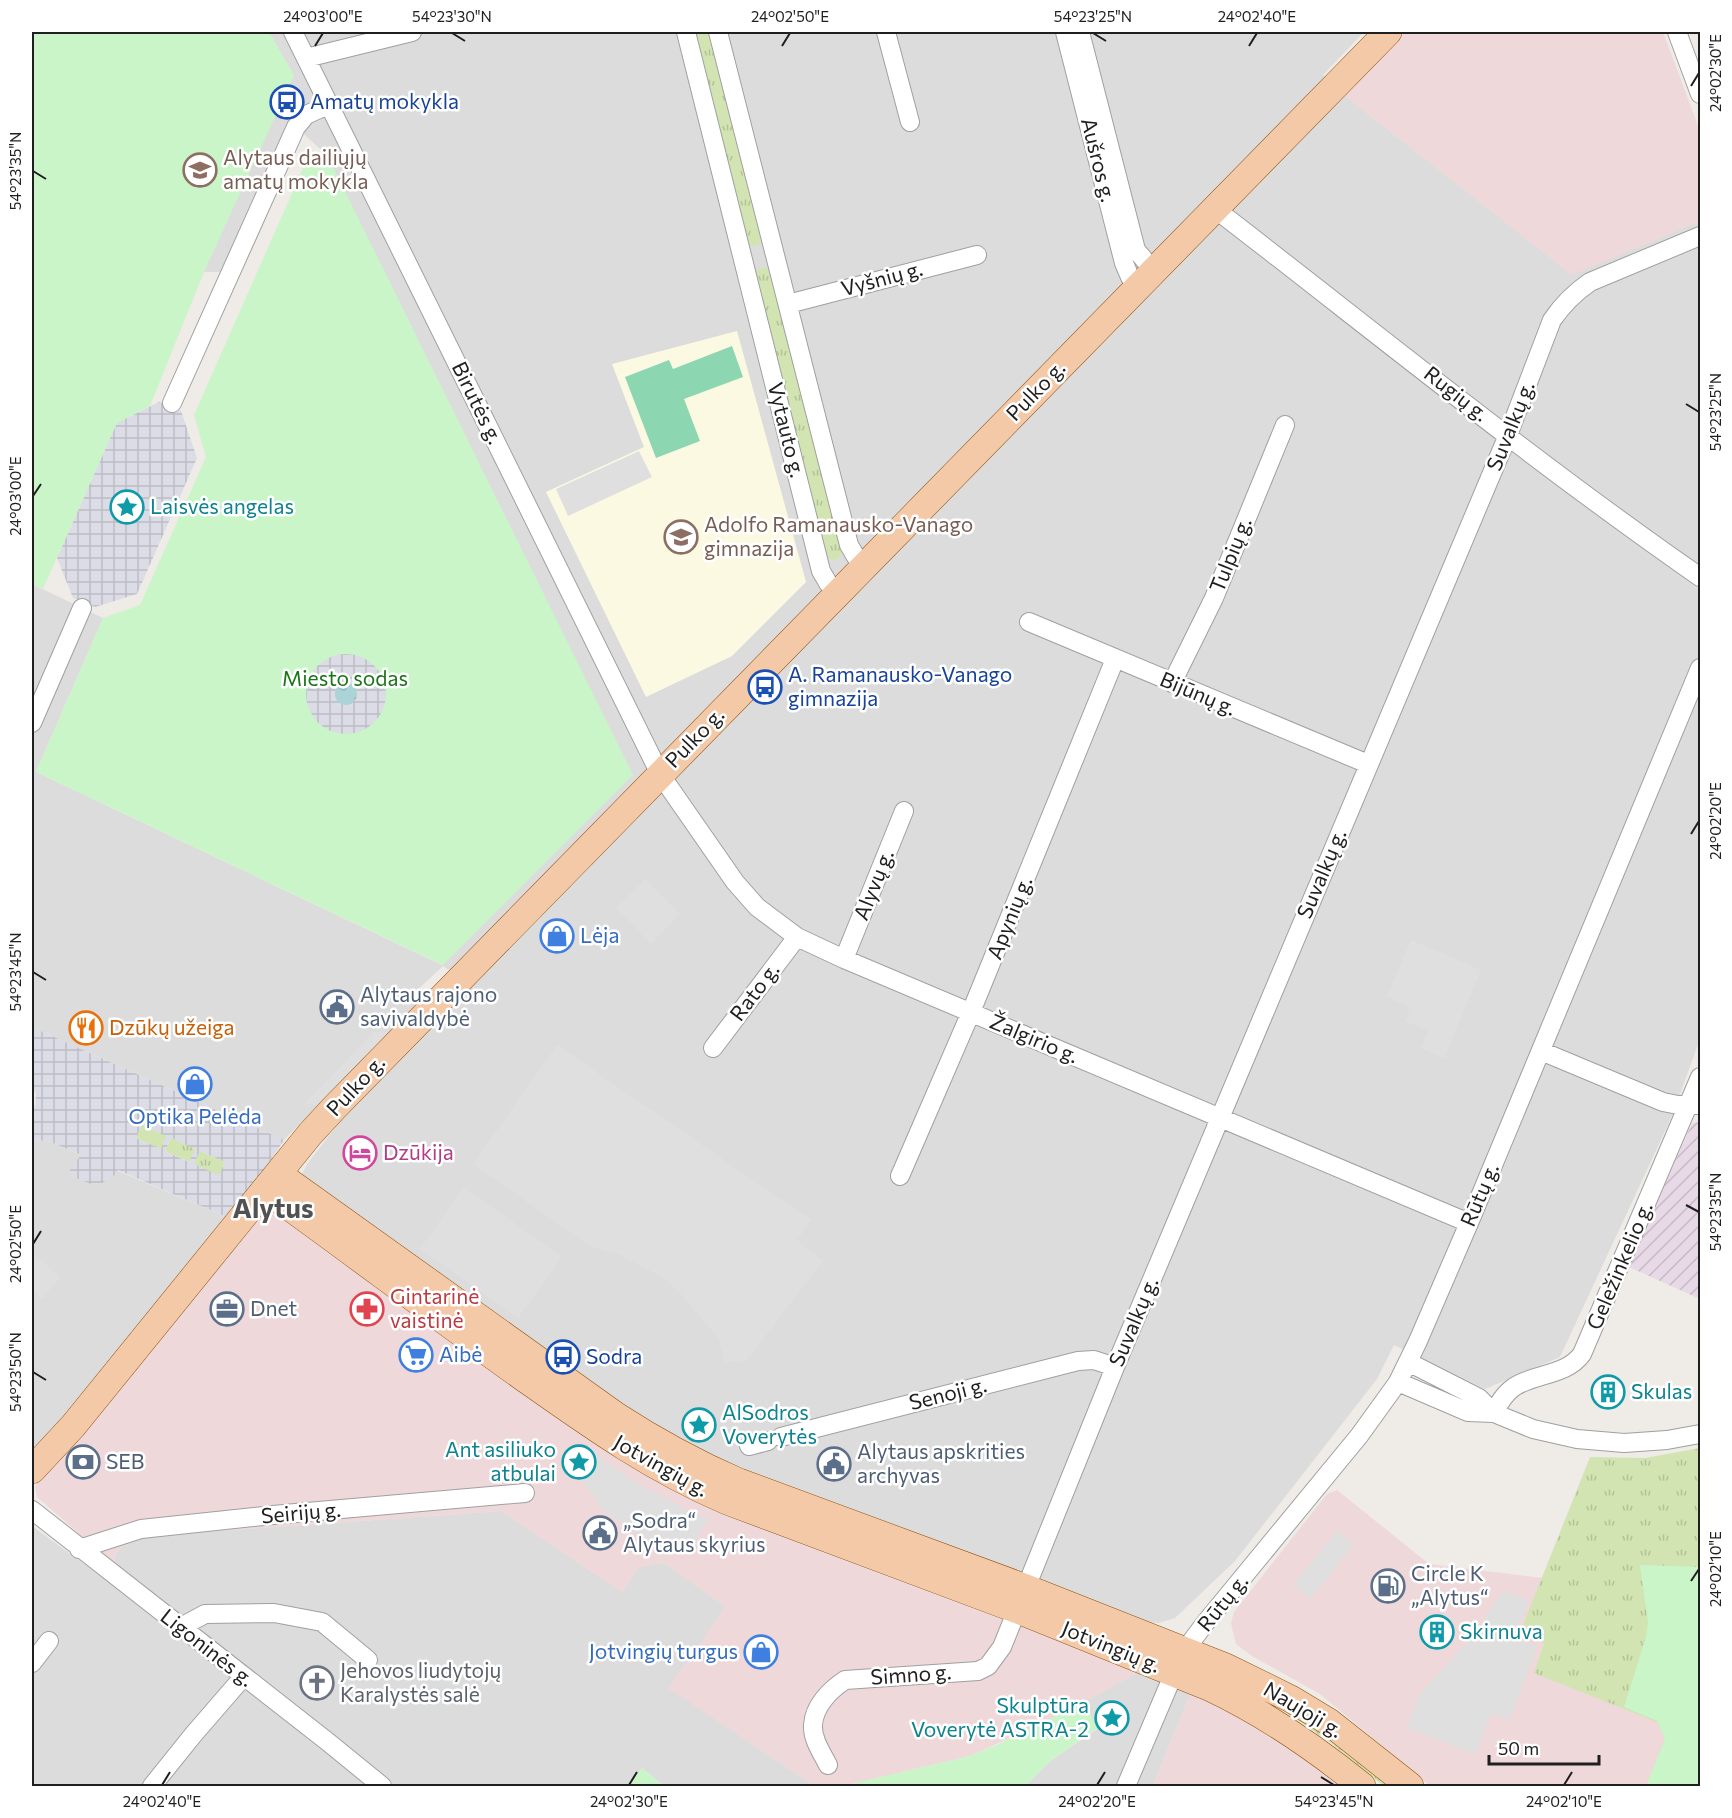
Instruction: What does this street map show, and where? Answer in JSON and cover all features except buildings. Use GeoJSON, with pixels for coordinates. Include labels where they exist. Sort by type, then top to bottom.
{"type":"FeatureCollection","features":[{"type":"Feature","properties":{"kind":"main road","name":"Pulko g."},"geometry":{"type":"LineString","coordinates":[[32,1470],[73,1426],[310,1134],[349,1092],[1388,32]]}},
{"type":"Feature","properties":{"kind":"main road","name":"Jotvingių g."},"geometry":{"type":"LineString","coordinates":[[272,1182],[483,1335],[660,1444],[739,1482],[1180,1662]]}},
{"type":"Feature","properties":{"kind":"main road","name":"Naujoji g."},"geometry":{"type":"LineString","coordinates":[[1180,1662],[1316,1750],[1362,1786]]}},
{"type":"Feature","properties":{"kind":"main road","name":"Naujoji g."},"geometry":{"type":"LineString","coordinates":[[1180,1662],[1226,1667],[1291,1699],[1329,1722],[1410,1786]]}},
{"type":"Feature","properties":{"kind":"street","name":"Birutės g."},"geometry":{"type":"LineString","coordinates":[[294,32],[660,774]]}},
{"type":"Feature","properties":{"kind":"street"},"geometry":{"type":"LineString","coordinates":[[306,58],[412,32]]}},
{"type":"Feature","properties":{"kind":"street","name":"Vytauto g."},"geometry":{"type":"LineString","coordinates":[[686,32],[821,571],[828,583],[838,592]]}},
{"type":"Feature","properties":{"kind":"street","name":"Vytauto g."},"geometry":{"type":"LineString","coordinates":[[718,32],[849,545],[865,565]]}},
{"type":"Feature","properties":{"kind":"street"},"geometry":{"type":"LineString","coordinates":[[885,32],[910,122]]}},
{"type":"Feature","properties":{"kind":"street","name":"Aušros g."},"geometry":{"type":"LineString","coordinates":[[1065,32],[1124,263],[1130,277],[1146,278],[1136,250],[1080,32]]}},
{"type":"Feature","properties":{"kind":"street"},"geometry":{"type":"LineString","coordinates":[[1677,32],[1701,94]]}},
{"type":"Feature","properties":{"kind":"street"},"geometry":{"type":"LineString","coordinates":[[172,403],[296,127],[306,115],[330,104]]}},
{"type":"Feature","properties":{"kind":"street","name":"Rugių g."},"geometry":{"type":"LineString","coordinates":[[1214,208],[1508,435],[1650,542],[1701,577]]}},
{"type":"Feature","properties":{"kind":"street","name":"Suvalkų g."},"geometry":{"type":"LineString","coordinates":[[1022,1599],[1115,1367],[1508,435],[1552,320],[1574,293],[1590,282],[1701,236]]}},
{"type":"Feature","properties":{"kind":"street"},"geometry":{"type":"LineString","coordinates":[[743,261],[775,254]]}},
{"type":"Feature","properties":{"kind":"street","name":"Vyšnių g."},"geometry":{"type":"LineString","coordinates":[[788,304],[977,255]]}},
{"type":"Feature","properties":{"kind":"street","name":"Tulpių g."},"geometry":{"type":"LineString","coordinates":[[1172,683],[1214,598],[1285,425]]}},
{"type":"Feature","properties":{"kind":"street"},"geometry":{"type":"LineString","coordinates":[[32,723],[82,608]]}},
{"type":"Feature","properties":{"kind":"street","name":"Bijūnų g."},"geometry":{"type":"LineString","coordinates":[[1029,622],[1368,764]]}},
{"type":"Feature","properties":{"kind":"street","name":"Apynių g."},"geometry":{"type":"LineString","coordinates":[[900,1176],[971,1012],[1115,659]]}},
{"type":"Feature","properties":{"kind":"street","name":"Rūtų g."},"geometry":{"type":"LineString","coordinates":[[1126,1786],[1180,1662],[1206,1622],[1359,1436],[1398,1382],[1469,1223],[1696,691],[1701,668]]}},
{"type":"Feature","properties":{"kind":"street","name":"Žalgirio g."},"geometry":{"type":"LineString","coordinates":[[660,774],[745,894],[757,907],[796,937],[1469,1223]]}},
{"type":"Feature","properties":{"kind":"street","name":"Alyvų g."},"geometry":{"type":"LineString","coordinates":[[844,959],[904,811]]}},
{"type":"Feature","properties":{"kind":"street","name":"Rato g."},"geometry":{"type":"LineString","coordinates":[[713,1048],[796,937]]}},
{"type":"Feature","properties":{"kind":"street"},"geometry":{"type":"LineString","coordinates":[[1541,1051],[1663,1102],[1695,1105]]}},
{"type":"Feature","properties":{"kind":"street","name":"Geležinkelio g."},"geometry":{"type":"LineString","coordinates":[[1494,1413],[1503,1397],[1512,1388],[1524,1381],[1569,1367],[1582,1354],[1695,1105],[1701,1077]]}},
{"type":"Feature","properties":{"kind":"street","name":"Senoji g."},"geometry":{"type":"LineString","coordinates":[[749,1446],[1078,1361],[1094,1360],[1115,1367]]}},
{"type":"Feature","properties":{"kind":"street"},"geometry":{"type":"LineString","coordinates":[[1408,1362],[1471,1393],[1494,1413]]}},
{"type":"Feature","properties":{"kind":"street"},"geometry":{"type":"LineString","coordinates":[[1398,1382],[1468,1412],[1494,1413],[1541,1431],[1596,1442],[1648,1442],[1701,1434]]}},
{"type":"Feature","properties":{"kind":"street","name":"Seirijų g."},"geometry":{"type":"LineString","coordinates":[[79,1549],[141,1529],[525,1493]]}},
{"type":"Feature","properties":{"kind":"street","name":"Ligoninės g."},"geometry":{"type":"LineString","coordinates":[[32,1510],[382,1786]]}},
{"type":"Feature","properties":{"kind":"street","name":"Simno g."},"geometry":{"type":"LineString","coordinates":[[828,1765],[816,1743],[813,1726],[823,1700],[834,1687],[845,1680],[978,1671],[988,1666],[1002,1647],[1022,1599]]}},
{"type":"Feature","properties":{"kind":"street"},"geometry":{"type":"LineString","coordinates":[[181,1627],[206,1614],[274,1613],[322,1622],[368,1660]]}},
{"type":"Feature","properties":{"kind":"street"},"geometry":{"type":"LineString","coordinates":[[32,1663],[49,1641]]}},
{"type":"Feature","properties":{"kind":"street"},"geometry":{"type":"LineString","coordinates":[[152,1786],[244,1677]]}},
{"type":"Feature","properties":{"kind":"shaded area"},"geometry":{"type":"Polygon","coordinates":[[[173,32],[1364,32],[1323,75],[1344,95],[1571,274],[1700,221],[1700,1039],[1672,1116],[1560,1357],[1485,1389],[1394,1345],[1377,1379],[1235,1561],[1175,1618],[1159,1623],[1145,1622],[764,1482],[637,1421],[301,1176],[307,1164],[346,1114],[471,986],[443,966],[412,995],[419,1002],[284,1140],[32,1027],[32,584],[103,618],[36,772],[442,965],[329,157],[296,127],[230,272],[204,272],[173,32]]]}},
{"type":"Feature","properties":{"kind":"shaded area"},"geometry":{"type":"Polygon","coordinates":[[[1405,32],[1663,32],[1700,131],[1700,221],[1572,275],[1344,95],[1405,32]]]}},
{"type":"Feature","properties":{"kind":"shaded area","name":"Adolfo Ramanausko-Vanago gimnazija"},"geometry":{"type":"Polygon","coordinates":[[[737,331],[806,582],[732,656],[646,697],[546,492],[644,447],[612,364],[737,331]]]}},
{"type":"Feature","properties":{"kind":"shaded area"},"geometry":{"type":"Polygon","coordinates":[[[159,402],[181,411],[197,458],[137,594],[95,607],[73,598],[57,558],[117,423],[159,402]]]}},
{"type":"Feature","properties":{"kind":"shaded area"},"geometry":{"type":"Polygon","coordinates":[[[639,451],[652,477],[568,516],[556,489],[639,451]]]}},
{"type":"Feature","properties":{"kind":"shaded area"},"geometry":{"type":"Polygon","coordinates":[[[346,654],[361,657],[374,666],[383,679],[386,694],[383,709],[374,722],[361,731],[346,734],[331,731],[318,722],[309,709],[306,694],[309,679],[318,666],[331,657],[346,654]]]}},
{"type":"Feature","properties":{"kind":"shaded area"},"geometry":{"type":"Polygon","coordinates":[[[645,879],[680,914],[651,944],[616,908],[645,879]]]}},
{"type":"Feature","properties":{"kind":"shaded area"},"geometry":{"type":"Polygon","coordinates":[[[1411,940],[1481,970],[1444,1058],[1421,1048],[1428,1031],[1405,1021],[1410,1007],[1387,997],[1411,940]]]}},
{"type":"Feature","properties":{"kind":"shaded area"},"geometry":{"type":"Polygon","coordinates":[[[32,1027],[284,1140],[231,1219],[118,1170],[113,1177],[102,1183],[91,1184],[68,1173],[81,1155],[48,1141],[32,1140],[32,1096],[35,1108],[36,1093],[32,1087],[32,1027]],[[142,1125],[136,1138],[161,1149],[166,1136],[142,1125]],[[171,1138],[165,1151],[189,1162],[195,1149],[171,1138]],[[200,1151],[194,1164],[219,1175],[225,1162],[200,1151]]]}},
{"type":"Feature","properties":{"kind":"shaded area"},"geometry":{"type":"Polygon","coordinates":[[[390,1031],[317,1105],[304,1104],[374,1032],[390,1031]]]}},
{"type":"Feature","properties":{"kind":"shaded area"},"geometry":{"type":"Polygon","coordinates":[[[557,1045],[811,1220],[797,1240],[823,1261],[747,1360],[725,1362],[718,1338],[680,1293],[664,1278],[617,1254],[591,1247],[473,1164],[557,1045]]]}},
{"type":"Feature","properties":{"kind":"shaded area"},"geometry":{"type":"Polygon","coordinates":[[[1700,1122],[1700,1299],[1629,1267],[1692,1123],[1700,1122]]]}},
{"type":"Feature","properties":{"kind":"shaded area"},"geometry":{"type":"Polygon","coordinates":[[[32,1140],[48,1141],[231,1219],[32,1455],[32,1140]]]}},
{"type":"Feature","properties":{"kind":"shaded area"},"geometry":{"type":"Polygon","coordinates":[[[464,1187],[562,1257],[518,1318],[420,1249],[464,1187]]]}},
{"type":"Feature","properties":{"kind":"shaded area"},"geometry":{"type":"Polygon","coordinates":[[[280,1211],[607,1444],[1142,1670],[1071,1710],[970,1756],[843,1786],[815,1786],[668,1688],[726,1607],[663,1562],[638,1568],[622,1592],[501,1511],[149,1536],[123,1546],[116,1553],[113,1563],[37,1497],[35,1487],[37,1481],[259,1220],[265,1215],[280,1211]]]}},
{"type":"Feature","properties":{"kind":"shaded area"},"geometry":{"type":"Polygon","coordinates":[[[32,1252],[60,1277],[42,1299],[32,1291],[32,1252]]]}},
{"type":"Feature","properties":{"kind":"shaded area"},"geometry":{"type":"Polygon","coordinates":[[[590,1451],[640,1485],[709,1519],[689,1549],[672,1538],[663,1551],[602,1509],[576,1472],[590,1451]]]}},
{"type":"Feature","properties":{"kind":"shaded area"},"geometry":{"type":"Polygon","coordinates":[[[1337,1490],[1429,1564],[1543,1578],[1521,1630],[1544,1642],[1624,1707],[1657,1721],[1665,1739],[1646,1786],[1430,1786],[1320,1694],[1252,1656],[1236,1644],[1231,1623],[1234,1612],[1327,1494],[1337,1490]]]}},
{"type":"Feature","properties":{"kind":"shaded area"},"geometry":{"type":"Polygon","coordinates":[[[501,1511],[622,1592],[638,1568],[663,1562],[726,1607],[669,1688],[815,1786],[664,1786],[642,1768],[629,1786],[32,1786],[32,1526],[102,1577],[113,1564],[116,1553],[123,1546],[149,1536],[501,1511]]]}},
{"type":"Feature","properties":{"kind":"shaded area"},"geometry":{"type":"Polygon","coordinates":[[[1337,1531],[1354,1545],[1310,1599],[1293,1585],[1337,1531]]]}},
{"type":"Feature","properties":{"kind":"shaded area"},"geometry":{"type":"Polygon","coordinates":[[[1504,1591],[1529,1601],[1514,1637],[1537,1647],[1509,1720],[1491,1714],[1475,1754],[1407,1728],[1419,1694],[1478,1632],[1489,1610],[1504,1591]]]}},
{"type":"Feature","properties":{"kind":"shaded area"},"geometry":{"type":"Polygon","coordinates":[[[1142,1670],[1191,1692],[1153,1786],[1025,1786],[1049,1762],[1097,1729],[1084,1702],[1142,1670]]]}},
{"type":"Feature","properties":{"kind":"shaded area"},"geometry":{"type":"Polygon","coordinates":[[[1191,1692],[1255,1722],[1346,1786],[1153,1786],[1191,1692]]]}},
{"type":"Feature","properties":{"kind":"green space"},"geometry":{"type":"Polygon","coordinates":[[[32,32],[269,32],[294,75],[204,272],[150,406],[117,423],[43,589],[32,584],[32,32]]]}},
{"type":"Feature","properties":{"kind":"green space"},"geometry":{"type":"Polygon","coordinates":[[[692,32],[709,32],[762,239],[761,243],[755,246],[749,246],[746,243],[692,32]]]}},
{"type":"Feature","properties":{"kind":"green space","name":"Miesto sodas"},"geometry":{"type":"Polygon","coordinates":[[[328,157],[633,775],[443,965],[36,772],[103,618],[140,605],[206,457],[194,415],[305,164],[328,157]]]}},
{"type":"Feature","properties":{"kind":"green space"},"geometry":{"type":"Polygon","coordinates":[[[766,267],[770,269],[842,551],[840,558],[833,560],[828,558],[826,553],[753,273],[766,267]]]}},
{"type":"Feature","properties":{"kind":"green space"},"geometry":{"type":"Polygon","coordinates":[[[732,346],[743,377],[684,399],[700,441],[656,458],[625,377],[669,360],[673,369],[732,346]]]}},
{"type":"Feature","properties":{"kind":"green space"},"geometry":{"type":"Polygon","coordinates":[[[142,1124],[167,1136],[161,1149],[136,1138],[142,1124]]]}},
{"type":"Feature","properties":{"kind":"green space"},"geometry":{"type":"Polygon","coordinates":[[[171,1138],[196,1149],[190,1162],[165,1151],[171,1138]]]}},
{"type":"Feature","properties":{"kind":"green space"},"geometry":{"type":"Polygon","coordinates":[[[200,1151],[225,1162],[219,1176],[194,1164],[200,1151]]]}},
{"type":"Feature","properties":{"kind":"green space"},"geometry":{"type":"Polygon","coordinates":[[[1700,1448],[1700,1786],[1646,1786],[1665,1739],[1657,1722],[1534,1673],[1544,1643],[1521,1630],[1590,1457],[1645,1458],[1700,1448]]]}},
{"type":"Feature","properties":{"kind":"green space"},"geometry":{"type":"Polygon","coordinates":[[[1640,1565],[1700,1567],[1700,1786],[1646,1786],[1665,1739],[1657,1721],[1624,1707],[1646,1637],[1648,1622],[1640,1565]]]}},
{"type":"Feature","properties":{"kind":"green space"},"geometry":{"type":"Polygon","coordinates":[[[1084,1702],[1097,1728],[1049,1762],[1025,1786],[843,1786],[970,1756],[1084,1702]]]}},
{"type":"Feature","properties":{"kind":"green space"},"geometry":{"type":"Polygon","coordinates":[[[1281,1709],[1327,1737],[1391,1786],[1384,1786],[1331,1743],[1281,1709]]]}},
{"type":"Feature","properties":{"kind":"green space"},"geometry":{"type":"Polygon","coordinates":[[[642,1768],[664,1786],[629,1786],[642,1768]]]}},
{"type":"Feature","properties":{"kind":"water"},"geometry":{"type":"Polygon","coordinates":[[[346,683],[354,686],[357,694],[354,702],[346,705],[338,702],[335,694],[338,686],[346,683]]]}},
{"type":"Feature","properties":{"kind":"place","name":"Amatų mokykla"},"geometry":{"type":"Point","coordinates":[287,102]}},
{"type":"Feature","properties":{"kind":"place","name":"Alytaus dailiųjų amatų mokykla"},"geometry":{"type":"Point","coordinates":[200,170]}},
{"type":"Feature","properties":{"kind":"place","name":"Laisvės angelas"},"geometry":{"type":"Point","coordinates":[127,507]}},
{"type":"Feature","properties":{"kind":"place","name":"Adolfo Ramanausko-Vanago gimnazija"},"geometry":{"type":"Point","coordinates":[681,537]}},
{"type":"Feature","properties":{"kind":"place","name":"A. Ramanausko-Vanago gimnazija"},"geometry":{"type":"Point","coordinates":[765,687]}},
{"type":"Feature","properties":{"kind":"place","name":"Lėja"},"geometry":{"type":"Point","coordinates":[557,936]}},
{"type":"Feature","properties":{"kind":"place","name":"Alytaus rajono savivaldybė"},"geometry":{"type":"Point","coordinates":[337,1007]}},
{"type":"Feature","properties":{"kind":"place","name":"Dzūkų užeiga"},"geometry":{"type":"Point","coordinates":[86,1028]}},
{"type":"Feature","properties":{"kind":"place","name":"Optika Pelėda"},"geometry":{"type":"Point","coordinates":[195,1084]}},
{"type":"Feature","properties":{"kind":"place","name":"Dzūkija"},"geometry":{"type":"Point","coordinates":[360,1153]}},
{"type":"Feature","properties":{"kind":"place","name":"Dnet"},"geometry":{"type":"Point","coordinates":[227,1309]}},
{"type":"Feature","properties":{"kind":"place","name":"Gintarinė vaistinė"},"geometry":{"type":"Point","coordinates":[367,1309]}},
{"type":"Feature","properties":{"kind":"place","name":"Aibė"},"geometry":{"type":"Point","coordinates":[416,1355]}},
{"type":"Feature","properties":{"kind":"place","name":"Sodra"},"geometry":{"type":"Point","coordinates":[563,1357]}},
{"type":"Feature","properties":{"kind":"place","name":"Skulas"},"geometry":{"type":"Point","coordinates":[1608,1392]}},
{"type":"Feature","properties":{"kind":"place","name":"AlSodros Voverytės"},"geometry":{"type":"Point","coordinates":[699,1425]}},
{"type":"Feature","properties":{"kind":"place","name":"SEB"},"geometry":{"type":"Point","coordinates":[83,1462]}},
{"type":"Feature","properties":{"kind":"place","name":"Ant asiliuko atbulai"},"geometry":{"type":"Point","coordinates":[579,1462]}},
{"type":"Feature","properties":{"kind":"place","name":"Alytaus apskrities archyvas"},"geometry":{"type":"Point","coordinates":[834,1464]}},
{"type":"Feature","properties":{"kind":"place","name":"„Sodra“ Alytaus skyrius"},"geometry":{"type":"Point","coordinates":[600,1533]}},
{"type":"Feature","properties":{"kind":"place","name":"Circle K „Alytus“"},"geometry":{"type":"Point","coordinates":[1388,1586]}},
{"type":"Feature","properties":{"kind":"place","name":"Skirnuva"},"geometry":{"type":"Point","coordinates":[1437,1632]}},
{"type":"Feature","properties":{"kind":"place","name":"Jotvingių turgus"},"geometry":{"type":"Point","coordinates":[761,1652]}},
{"type":"Feature","properties":{"kind":"place","name":"Jehovos liudytojų Karalystės salė"},"geometry":{"type":"Point","coordinates":[317,1683]}},
{"type":"Feature","properties":{"kind":"place","name":"Skulptūra Voverytė ASTRA-2"},"geometry":{"type":"Point","coordinates":[1112,1718]}},
{"type":"Feature","properties":{"kind":"district","name":"Alytus"},"geometry":{"type":"Point","coordinates":[273,1209]}}]}
